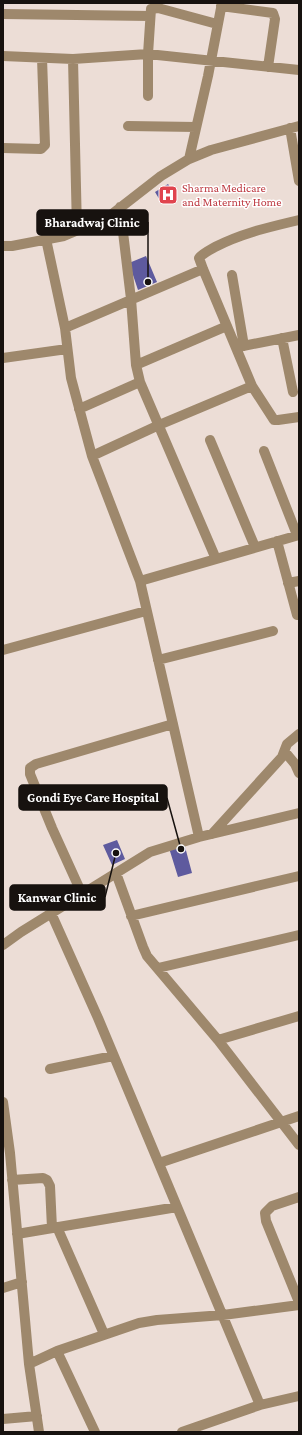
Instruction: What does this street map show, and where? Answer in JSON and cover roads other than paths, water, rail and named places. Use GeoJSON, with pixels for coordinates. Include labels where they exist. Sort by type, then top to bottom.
{"type":"FeatureCollection","features":[{"type":"Feature","properties":{"kind":"street"},"geometry":{"type":"LineString","coordinates":[[189,159],[221,4],[273,13],[275,19],[268,66]]}},
{"type":"Feature","properties":{"kind":"street"},"geometry":{"type":"LineString","coordinates":[[148,96],[148,54],[151,9],[158,8],[217,24]]}},
{"type":"Feature","properties":{"kind":"street"},"geometry":{"type":"LineString","coordinates":[[3,14],[150,16]]}},
{"type":"Feature","properties":{"kind":"street"},"geometry":{"type":"LineString","coordinates":[[3,56],[73,59],[148,54],[299,70]]}},
{"type":"Feature","properties":{"kind":"street"},"geometry":{"type":"LineString","coordinates":[[3,148],[41,148],[45,145],[42,58]]}},
{"type":"Feature","properties":{"kind":"street"},"geometry":{"type":"LineString","coordinates":[[73,59],[77,230]]}},
{"type":"Feature","properties":{"kind":"street"},"geometry":{"type":"LineString","coordinates":[[128,126],[196,127]]}},
{"type":"Feature","properties":{"kind":"street"},"geometry":{"type":"LineString","coordinates":[[3,246],[12,246],[64,236],[107,218],[161,176],[189,159],[211,150],[295,127],[299,181]]}},
{"type":"Feature","properties":{"kind":"street"},"geometry":{"type":"LineString","coordinates":[[120,207],[131,299],[136,365],[140,382],[216,559]]}},
{"type":"Feature","properties":{"kind":"street"},"geometry":{"type":"LineString","coordinates":[[240,347],[227,326],[203,269],[200,256],[228,240],[247,233],[299,220]]}},
{"type":"Feature","properties":{"kind":"street"},"geometry":{"type":"LineString","coordinates":[[46,239],[65,328],[71,378],[92,456],[140,581],[199,837]]}},
{"type":"Feature","properties":{"kind":"street"},"geometry":{"type":"LineString","coordinates":[[65,328],[203,269]]}},
{"type":"Feature","properties":{"kind":"street"},"geometry":{"type":"LineString","coordinates":[[232,275],[240,347],[252,386],[274,420],[299,417]]}},
{"type":"Feature","properties":{"kind":"street"},"geometry":{"type":"LineString","coordinates":[[136,365],[227,326]]}},
{"type":"Feature","properties":{"kind":"street"},"geometry":{"type":"LineString","coordinates":[[240,347],[299,335]]}},
{"type":"Feature","properties":{"kind":"street"},"geometry":{"type":"LineString","coordinates":[[282,338],[293,392]]}},
{"type":"Feature","properties":{"kind":"street"},"geometry":{"type":"LineString","coordinates":[[3,358],[67,349]]}},
{"type":"Feature","properties":{"kind":"street"},"geometry":{"type":"LineString","coordinates":[[79,409],[140,382]]}},
{"type":"Feature","properties":{"kind":"street"},"geometry":{"type":"LineString","coordinates":[[92,456],[159,425],[252,386]]}},
{"type":"Feature","properties":{"kind":"street"},"geometry":{"type":"LineString","coordinates":[[210,440],[255,547]]}},
{"type":"Feature","properties":{"kind":"street"},"geometry":{"type":"LineString","coordinates":[[140,581],[298,535],[264,451]]}},
{"type":"Feature","properties":{"kind":"street"},"geometry":{"type":"LineString","coordinates":[[277,541],[297,615]]}},
{"type":"Feature","properties":{"kind":"street"},"geometry":{"type":"LineString","coordinates":[[288,583],[299,581]]}},
{"type":"Feature","properties":{"kind":"street"},"geometry":{"type":"LineString","coordinates":[[3,650],[146,611]]}},
{"type":"Feature","properties":{"kind":"street"},"geometry":{"type":"LineString","coordinates":[[158,660],[273,631]]}},
{"type":"Feature","properties":{"kind":"street"},"geometry":{"type":"LineString","coordinates":[[82,894],[41,801],[30,774],[30,768],[36,764],[92,749],[173,724]]}},
{"type":"Feature","properties":{"kind":"street"},"geometry":{"type":"LineString","coordinates":[[212,834],[282,758],[287,744],[299,734]]}},
{"type":"Feature","properties":{"kind":"street"},"geometry":{"type":"LineString","coordinates":[[285,752],[295,764],[299,773]]}},
{"type":"Feature","properties":{"kind":"street"},"geometry":{"type":"LineString","coordinates":[[3,945],[51,913],[150,852],[199,837],[299,812]]}},
{"type":"Feature","properties":{"kind":"street"},"geometry":{"type":"LineString","coordinates":[[116,873],[145,952],[218,1040],[299,1145]]}},
{"type":"Feature","properties":{"kind":"street"},"geometry":{"type":"LineString","coordinates":[[131,916],[299,876]]}},
{"type":"Feature","properties":{"kind":"street"},"geometry":{"type":"LineString","coordinates":[[51,913],[98,1018],[260,1405]]}},
{"type":"Feature","properties":{"kind":"street"},"geometry":{"type":"LineString","coordinates":[[158,968],[299,936]]}},
{"type":"Feature","properties":{"kind":"street"},"geometry":{"type":"LineString","coordinates":[[218,1040],[299,1016]]}},
{"type":"Feature","properties":{"kind":"street"},"geometry":{"type":"LineString","coordinates":[[50,1069],[113,1056]]}},
{"type":"Feature","properties":{"kind":"street"},"geometry":{"type":"LineString","coordinates":[[3,1102],[12,1180],[29,1364],[39,1432]]}},
{"type":"Feature","properties":{"kind":"street"},"geometry":{"type":"LineString","coordinates":[[159,1162],[299,1116]]}},
{"type":"Feature","properties":{"kind":"street"},"geometry":{"type":"LineString","coordinates":[[12,1180],[43,1178],[47,1180],[50,1186],[54,1227],[104,1334]]}},
{"type":"Feature","properties":{"kind":"street"},"geometry":{"type":"LineString","coordinates":[[29,1364],[57,1351],[104,1334],[145,1322],[223,1315],[299,1304],[266,1221],[265,1213],[272,1206],[299,1197]]}},
{"type":"Feature","properties":{"kind":"street"},"geometry":{"type":"LineString","coordinates":[[16,1234],[177,1207]]}},
{"type":"Feature","properties":{"kind":"street"},"geometry":{"type":"LineString","coordinates":[[3,1288],[22,1282]]}},
{"type":"Feature","properties":{"kind":"street"},"geometry":{"type":"LineString","coordinates":[[57,1351],[95,1432]]}},
{"type":"Feature","properties":{"kind":"street"},"geometry":{"type":"LineString","coordinates":[[182,1432],[260,1405],[299,1396]]}},
{"type":"Feature","properties":{"kind":"street"},"geometry":{"type":"LineString","coordinates":[[3,1419],[37,1416]]}},
{"type":"Feature","properties":{"kind":"place","name":"Sharma Medicare and Maternity Home"},"geometry":{"type":"Point","coordinates":[168,195]}},
{"type":"Feature","properties":{"kind":"place","name":"Bharadwaj Clinic"},"geometry":{"type":"Point","coordinates":[148,282]}},
{"type":"Feature","properties":{"kind":"place","name":"Gondi Eye Care Hospital"},"geometry":{"type":"Point","coordinates":[181,849]}},
{"type":"Feature","properties":{"kind":"place","name":"Kanwar Clinic"},"geometry":{"type":"Point","coordinates":[116,853]}}]}
